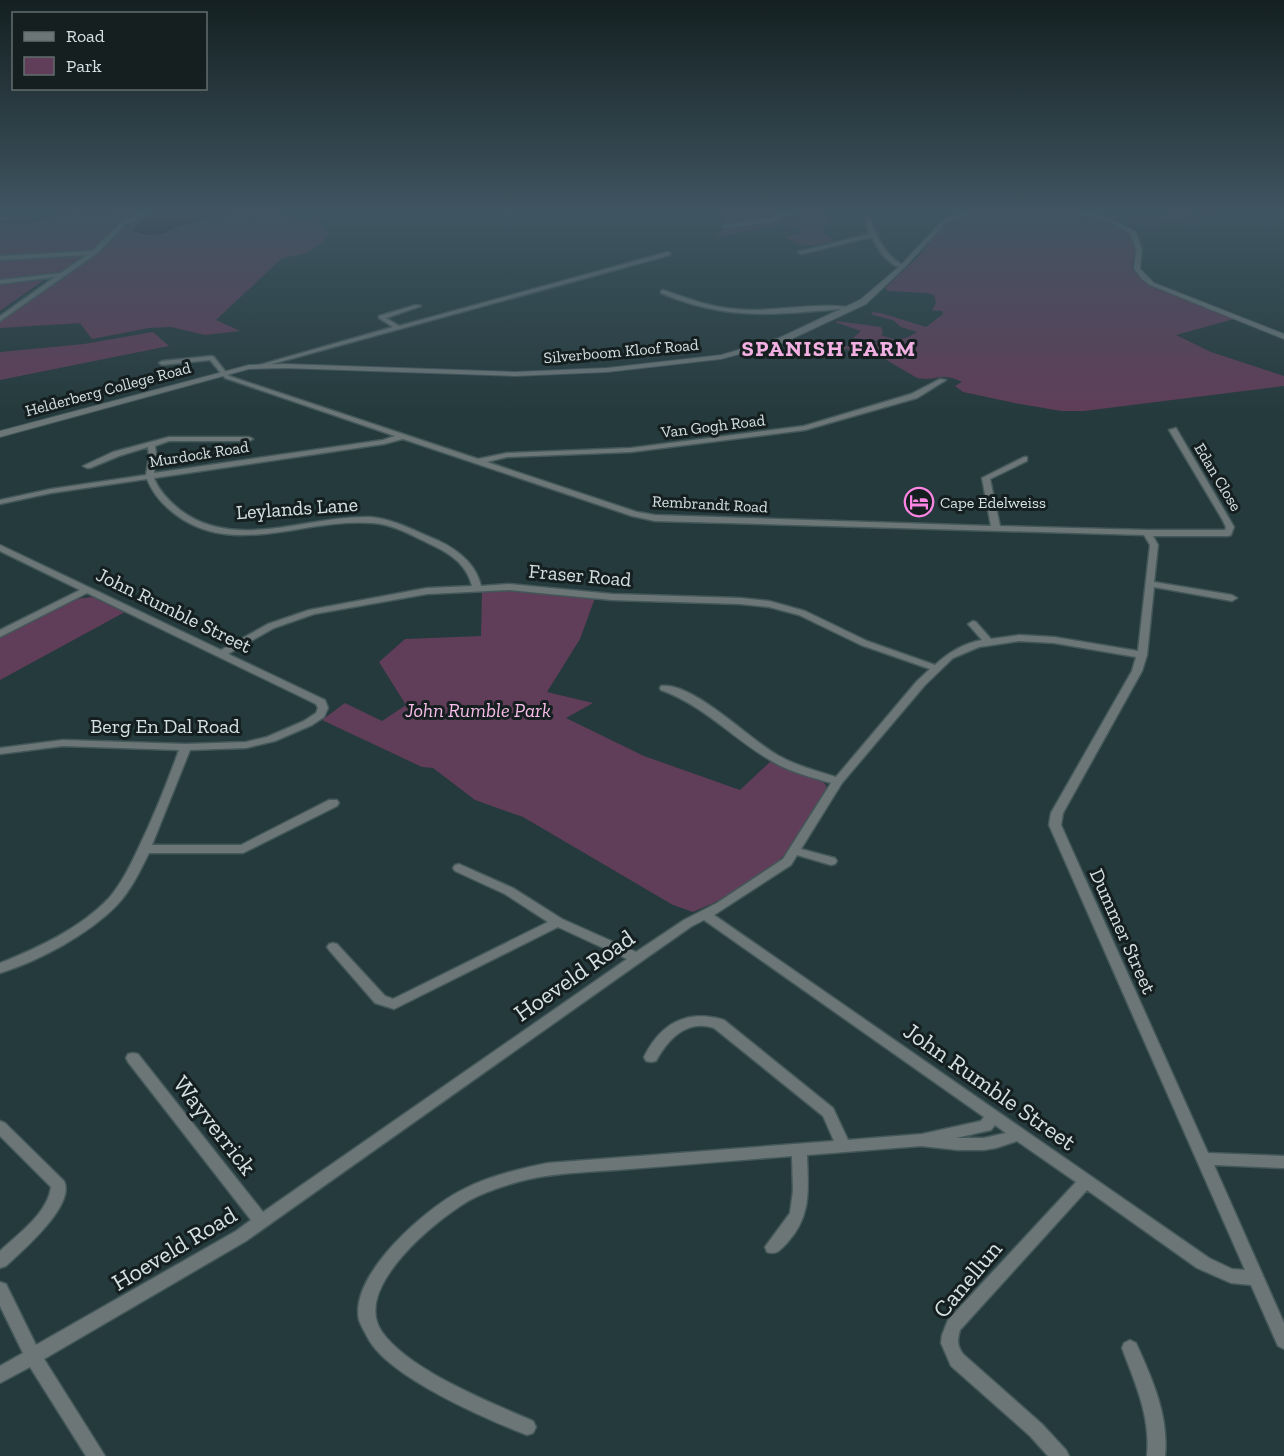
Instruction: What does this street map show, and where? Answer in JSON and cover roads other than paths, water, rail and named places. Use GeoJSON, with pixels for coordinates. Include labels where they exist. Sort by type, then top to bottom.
{"type":"FeatureCollection","features":[{"type":"Feature","properties":{"kind":"street"},"geometry":{"type":"LineString","coordinates":[[0,282],[28,279]]}},
{"type":"Feature","properties":{"kind":"street"},"geometry":{"type":"LineString","coordinates":[[0,319],[58,279]]}},
{"type":"Feature","properties":{"kind":"street"},"geometry":{"type":"LineString","coordinates":[[259,366],[577,279]]}},
{"type":"Feature","properties":{"kind":"street","name":"Silverboom Kloof Road"},"geometry":{"type":"LineString","coordinates":[[224,372],[259,366],[507,374],[607,370],[710,359],[772,344],[849,309],[874,294],[890,279]]}},
{"type":"Feature","properties":{"kind":"street"},"geometry":{"type":"LineString","coordinates":[[1144,279],[1284,337]]}},
{"type":"Feature","properties":{"kind":"street"},"geometry":{"type":"LineString","coordinates":[[663,292],[693,306],[729,312],[765,313],[839,307],[849,309]]}},
{"type":"Feature","properties":{"kind":"street"},"geometry":{"type":"LineString","coordinates":[[398,328],[381,317],[417,306]]}},
{"type":"Feature","properties":{"kind":"street","name":"Rembrandt Road"},"geometry":{"type":"LineString","coordinates":[[162,363],[210,358],[227,377],[635,514],[655,518],[1220,535]]}},
{"type":"Feature","properties":{"kind":"street","name":"Helderberg College Road"},"geometry":{"type":"LineString","coordinates":[[0,434],[224,372]]}},
{"type":"Feature","properties":{"kind":"street","name":"Van Gogh Road"},"geometry":{"type":"LineString","coordinates":[[479,461],[513,454],[631,450],[806,428],[914,396],[942,380]]}},
{"type":"Feature","properties":{"kind":"street","name":"Edan Close"},"geometry":{"type":"LineString","coordinates":[[1173,430],[1226,519],[1229,531],[1220,535]]}},
{"type":"Feature","properties":{"kind":"street","name":"Murdock Road"},"geometry":{"type":"LineString","coordinates":[[0,502],[51,491],[384,442],[403,436]]}},
{"type":"Feature","properties":{"kind":"street"},"geometry":{"type":"LineString","coordinates":[[87,466],[116,454],[177,438],[249,439]]}},
{"type":"Feature","properties":{"kind":"street"},"geometry":{"type":"LineString","coordinates":[[150,478],[153,451],[151,446]]}},
{"type":"Feature","properties":{"kind":"street"},"geometry":{"type":"LineString","coordinates":[[136,449],[151,456]]}},
{"type":"Feature","properties":{"kind":"street"},"geometry":{"type":"LineString","coordinates":[[996,529],[987,478],[1024,459]]}},
{"type":"Feature","properties":{"kind":"street","name":"Leylands Lane"},"geometry":{"type":"LineString","coordinates":[[150,478],[172,509],[191,521],[213,529],[258,532],[360,520],[375,521],[401,528],[452,551],[470,569],[477,588]]}},
{"type":"Feature","properties":{"kind":"street","name":"Dummer Street"},"geometry":{"type":"LineString","coordinates":[[1147,534],[1154,545],[1142,655],[1137,671],[1057,813],[1055,825],[1284,1341]]}},
{"type":"Feature","properties":{"kind":"street","name":"John Rumble Street"},"geometry":{"type":"LineString","coordinates":[[0,548],[321,702],[322,712]]}},
{"type":"Feature","properties":{"kind":"street"},"geometry":{"type":"LineString","coordinates":[[1149,584],[1232,598]]}},
{"type":"Feature","properties":{"kind":"street","name":"Fraser Road"},"geometry":{"type":"LineString","coordinates":[[221,654],[272,627],[312,612],[391,596],[477,588],[541,589],[612,597],[769,604],[802,613],[864,643],[935,668]]}},
{"type":"Feature","properties":{"kind":"street"},"geometry":{"type":"LineString","coordinates":[[0,634],[86,590]]}},
{"type":"Feature","properties":{"kind":"street"},"geometry":{"type":"LineString","coordinates":[[973,624],[988,641]]}},
{"type":"Feature","properties":{"kind":"street","name":"Hoeveld Road"},"geometry":{"type":"LineString","coordinates":[[0,1375],[221,1248],[637,958],[704,914],[721,906],[778,870],[795,851],[838,781],[935,668],[958,651],[988,641],[1042,639],[1142,655]]}},
{"type":"Feature","properties":{"kind":"street"},"geometry":{"type":"LineString","coordinates":[[665,688],[696,699],[748,741],[779,761],[791,767],[838,781]]}},
{"type":"Feature","properties":{"kind":"street","name":"Berg En Dal Road"},"geometry":{"type":"LineString","coordinates":[[0,751],[63,743],[227,747],[260,742],[308,723],[322,712]]}},
{"type":"Feature","properties":{"kind":"street"},"geometry":{"type":"LineString","coordinates":[[0,968],[17,962],[62,937],[106,908],[123,889],[144,849],[186,747]]}},
{"type":"Feature","properties":{"kind":"street"},"geometry":{"type":"LineString","coordinates":[[144,849],[243,849],[333,803]]}},
{"type":"Feature","properties":{"kind":"street"},"geometry":{"type":"LineString","coordinates":[[795,851],[831,861]]}},
{"type":"Feature","properties":{"kind":"street"},"geometry":{"type":"LineString","coordinates":[[459,868],[508,891],[558,922],[637,958]]}},
{"type":"Feature","properties":{"kind":"street","name":"John Rumble Street"},"geometry":{"type":"LineString","coordinates":[[704,914],[1203,1263],[1231,1276],[1256,1278]]}},
{"type":"Feature","properties":{"kind":"street"},"geometry":{"type":"LineString","coordinates":[[333,947],[380,1000],[394,1004],[558,922]]}},
{"type":"Feature","properties":{"kind":"street"},"geometry":{"type":"LineString","coordinates":[[651,1057],[662,1036],[695,1021],[714,1022],[828,1112],[844,1146]]}},
{"type":"Feature","properties":{"kind":"street","name":"Wayverrick"},"geometry":{"type":"LineString","coordinates":[[134,1058],[261,1221]]}},
{"type":"Feature","properties":{"kind":"street"},"geometry":{"type":"LineString","coordinates":[[527,1427],[440,1388],[375,1337],[368,1325],[367,1312],[375,1284],[392,1257],[436,1212],[464,1195],[497,1181],[548,1168],[921,1140],[986,1126],[993,1116]]}},
{"type":"Feature","properties":{"kind":"street"},"geometry":{"type":"LineString","coordinates":[[0,1127],[59,1185],[60,1189],[54,1205],[0,1261]]}},
{"type":"Feature","properties":{"kind":"street"},"geometry":{"type":"LineString","coordinates":[[921,1140],[956,1144],[1005,1142],[1018,1134]]}},
{"type":"Feature","properties":{"kind":"street"},"geometry":{"type":"LineString","coordinates":[[773,1247],[789,1232],[799,1215],[799,1149]]}},
{"type":"Feature","properties":{"kind":"street"},"geometry":{"type":"LineString","coordinates":[[1203,1159],[1284,1162]]}},
{"type":"Feature","properties":{"kind":"street","name":"Canellun"},"geometry":{"type":"LineString","coordinates":[[1060,1456],[1036,1430],[957,1360],[949,1349],[948,1337],[954,1325],[1086,1181]]}},
{"type":"Feature","properties":{"kind":"street"},"geometry":{"type":"LineString","coordinates":[[0,1289],[33,1356],[96,1456]]}},
{"type":"Feature","properties":{"kind":"street"},"geometry":{"type":"LineString","coordinates":[[1130,1348],[1154,1418],[1158,1438],[1156,1456]]}},
{"type":"Feature","properties":{"kind":"place","name":"Cape Edelweiss"},"geometry":{"type":"Point","coordinates":[919,502]}},
{"type":"Feature","properties":{"kind":"district","name":"SPANISH FARM"},"geometry":{"type":"Point","coordinates":[829,348]}},
{"type":"Feature","properties":{"kind":"park label","name":"John Rumble Park"},"geometry":{"type":"Point","coordinates":[478,710]}}]}
